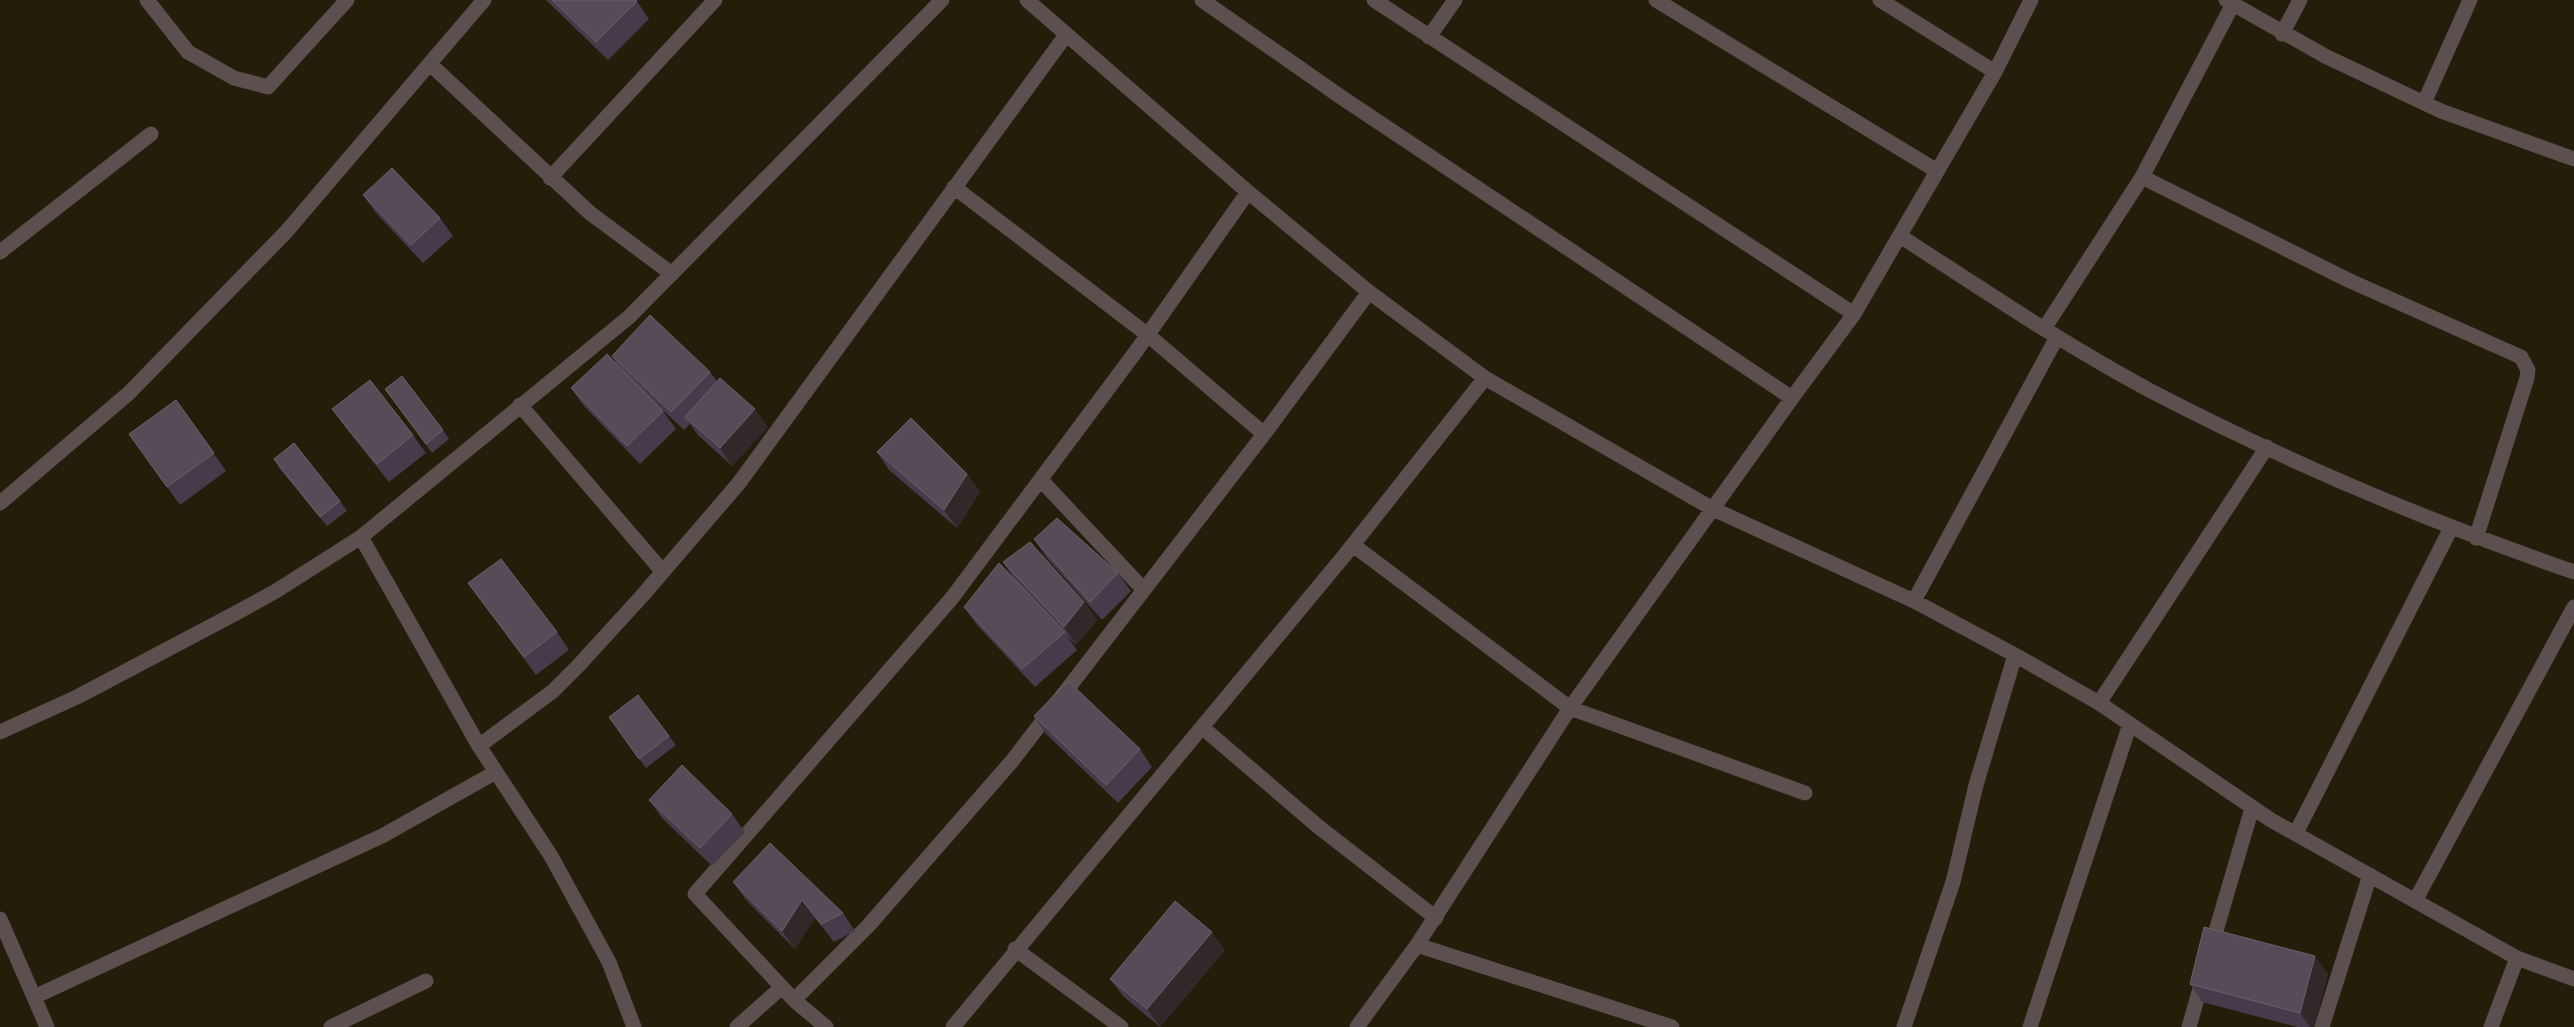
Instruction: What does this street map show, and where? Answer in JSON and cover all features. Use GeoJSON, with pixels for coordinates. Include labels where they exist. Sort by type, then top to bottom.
{"type":"FeatureCollection","features":[{"type":"Feature","properties":{"kind":"street"},"geometry":{"type":"LineString","coordinates":[[147,0],[188,52],[234,78],[268,88],[347,0]]}},
{"type":"Feature","properties":{"kind":"street"},"geometry":{"type":"LineString","coordinates":[[0,503],[143,379],[286,232],[484,0]]}},
{"type":"Feature","properties":{"kind":"street"},"geometry":{"type":"LineString","coordinates":[[550,178],[715,0]]}},
{"type":"Feature","properties":{"kind":"street"},"geometry":{"type":"LineString","coordinates":[[0,732],[77,697],[246,608],[361,537],[629,317],[942,0]]}},
{"type":"Feature","properties":{"kind":"street"},"geometry":{"type":"LineString","coordinates":[[1027,0],[1187,137],[1248,192],[1369,292],[1485,378],[1713,509],[1914,601],[2015,655],[2099,703],[2252,808],[2517,958],[2574,978]]}},
{"type":"Feature","properties":{"kind":"street"},"geometry":{"type":"LineString","coordinates":[[1202,0],[1341,97],[1792,398]]}},
{"type":"Feature","properties":{"kind":"street"},"geometry":{"type":"LineString","coordinates":[[1374,0],[1854,314]]}},
{"type":"Feature","properties":{"kind":"street"},"geometry":{"type":"LineString","coordinates":[[1429,37],[1455,0]]}},
{"type":"Feature","properties":{"kind":"street"},"geometry":{"type":"LineString","coordinates":[[1656,0],[1937,171]]}},
{"type":"Feature","properties":{"kind":"street"},"geometry":{"type":"LineString","coordinates":[[1880,0],[1995,72]]}},
{"type":"Feature","properties":{"kind":"street"},"geometry":{"type":"LineString","coordinates":[[1357,1027],[1436,918],[1570,708],[1854,314],[1995,72],[2031,0]]}},
{"type":"Feature","properties":{"kind":"street"},"geometry":{"type":"LineString","coordinates":[[2282,34],[2300,0]]}},
{"type":"Feature","properties":{"kind":"street"},"geometry":{"type":"LineString","coordinates":[[2424,103],[2470,0]]}},
{"type":"Feature","properties":{"kind":"street"},"geometry":{"type":"LineString","coordinates":[[2044,329],[2142,177],[2230,2],[2282,34],[2441,111],[2574,159]]}},
{"type":"Feature","properties":{"kind":"street"},"geometry":{"type":"LineString","coordinates":[[479,746],[553,691],[663,572],[738,483],[1066,35]]}},
{"type":"Feature","properties":{"kind":"street"},"geometry":{"type":"LineString","coordinates":[[430,64],[550,178],[590,213],[672,274]]}},
{"type":"Feature","properties":{"kind":"street"},"geometry":{"type":"LineString","coordinates":[[0,252],[151,134]]}},
{"type":"Feature","properties":{"kind":"street"},"geometry":{"type":"LineString","coordinates":[[2142,177],[2348,280],[2521,357],[2528,370],[2476,538]]}},
{"type":"Feature","properties":{"kind":"street"},"geometry":{"type":"LineString","coordinates":[[954,187],[1148,335],[1264,434]]}},
{"type":"Feature","properties":{"kind":"street"},"geometry":{"type":"LineString","coordinates":[[826,1027],[794,1000],[695,894],[952,598],[1042,480],[1148,335],[1248,192]]}},
{"type":"Feature","properties":{"kind":"street"},"geometry":{"type":"LineString","coordinates":[[1900,236],[2057,338],[2149,390],[2369,496],[2476,538],[2574,572]]}},
{"type":"Feature","properties":{"kind":"street"},"geometry":{"type":"LineString","coordinates":[[794,1000],[869,925],[934,853],[1012,761],[1264,434],[1369,292]]}},
{"type":"Feature","properties":{"kind":"street"},"geometry":{"type":"LineString","coordinates":[[1914,601],[2057,338]]}},
{"type":"Feature","properties":{"kind":"street"},"geometry":{"type":"LineString","coordinates":[[952,1027],[1015,949],[1203,728],[1353,545],[1485,378]]}},
{"type":"Feature","properties":{"kind":"street"},"geometry":{"type":"LineString","coordinates":[[520,405],[663,572]]}},
{"type":"Feature","properties":{"kind":"street"},"geometry":{"type":"LineString","coordinates":[[2099,703],[2267,447]]}},
{"type":"Feature","properties":{"kind":"street"},"geometry":{"type":"LineString","coordinates":[[1042,480],[1144,590]]}},
{"type":"Feature","properties":{"kind":"street"},"geometry":{"type":"LineString","coordinates":[[2296,833],[2451,528]]}},
{"type":"Feature","properties":{"kind":"street"},"geometry":{"type":"LineString","coordinates":[[361,537],[479,746],[551,856],[609,962],[634,1027]]}},
{"type":"Feature","properties":{"kind":"street"},"geometry":{"type":"LineString","coordinates":[[1353,545],[1570,708],[1806,793]]}},
{"type":"Feature","properties":{"kind":"street"},"geometry":{"type":"LineString","coordinates":[[2415,901],[2574,607]]}},
{"type":"Feature","properties":{"kind":"street"},"geometry":{"type":"LineString","coordinates":[[1904,1027],[1953,882],[1976,785],[2015,655]]}},
{"type":"Feature","properties":{"kind":"street"},"geometry":{"type":"LineString","coordinates":[[2030,1027],[2130,724]]}},
{"type":"Feature","properties":{"kind":"street"},"geometry":{"type":"LineString","coordinates":[[1203,728],[1320,828],[1436,918]]}},
{"type":"Feature","properties":{"kind":"street"},"geometry":{"type":"LineString","coordinates":[[34,997],[382,836],[496,772]]}},
{"type":"Feature","properties":{"kind":"street"},"geometry":{"type":"LineString","coordinates":[[2188,1027],[2252,808]]}},
{"type":"Feature","properties":{"kind":"street"},"geometry":{"type":"LineString","coordinates":[[2322,1027],[2370,875]]}},
{"type":"Feature","properties":{"kind":"street"},"geometry":{"type":"LineString","coordinates":[[0,919],[47,1027]]}},
{"type":"Feature","properties":{"kind":"street"},"geometry":{"type":"LineString","coordinates":[[1417,945],[1672,1027]]}},
{"type":"Feature","properties":{"kind":"street"},"geometry":{"type":"LineString","coordinates":[[1015,949],[1121,1027]]}},
{"type":"Feature","properties":{"kind":"street"},"geometry":{"type":"LineString","coordinates":[[2491,1027],[2517,958]]}},
{"type":"Feature","properties":{"kind":"street"},"geometry":{"type":"LineString","coordinates":[[331,1027],[426,981]]}},
{"type":"Feature","properties":{"kind":"street"},"geometry":{"type":"LineString","coordinates":[[737,1027],[782,987]]}},
{"type":"Feature","properties":{"kind":"building"},"geometry":{"type":"Polygon","coordinates":[[[552,0],[636,0],[637,1],[596,42],[552,0]]]}},
{"type":"Feature","properties":{"kind":"building"},"geometry":{"type":"Polygon","coordinates":[[[392,168],[440,218],[411,245],[363,195],[392,168]]]}},
{"type":"Feature","properties":{"kind":"building"},"geometry":{"type":"Polygon","coordinates":[[[650,315],[710,372],[671,412],[612,356],[650,315]]]}},
{"type":"Feature","properties":{"kind":"building"},"geometry":{"type":"Polygon","coordinates":[[[607,354],[663,411],[627,446],[571,388],[607,354]]]}},
{"type":"Feature","properties":{"kind":"building"},"geometry":{"type":"Polygon","coordinates":[[[402,376],[443,430],[426,444],[385,389],[402,376]]]}},
{"type":"Feature","properties":{"kind":"building"},"geometry":{"type":"Polygon","coordinates":[[[720,378],[755,409],[720,448],[685,417],[720,378]]]}},
{"type":"Feature","properties":{"kind":"building"},"geometry":{"type":"Polygon","coordinates":[[[370,380],[413,435],[377,464],[332,409],[370,380]]]}},
{"type":"Feature","properties":{"kind":"building"},"geometry":{"type":"Polygon","coordinates":[[[176,400],[214,453],[167,487],[129,434],[176,400]]]}},
{"type":"Feature","properties":{"kind":"building"},"geometry":{"type":"Polygon","coordinates":[[[911,418],[967,474],[944,510],[877,452],[911,418]]]}},
{"type":"Feature","properties":{"kind":"building"},"geometry":{"type":"Polygon","coordinates":[[[294,443],[340,501],[320,517],[274,459],[294,443]]]}},
{"type":"Feature","properties":{"kind":"building"},"geometry":{"type":"Polygon","coordinates":[[[1057,518],[1118,573],[1090,602],[1034,539],[1057,518]]]}},
{"type":"Feature","properties":{"kind":"building"},"geometry":{"type":"Polygon","coordinates":[[[1030,542],[1084,602],[1064,627],[1003,562],[1030,542]]]}},
{"type":"Feature","properties":{"kind":"building"},"geometry":{"type":"Polygon","coordinates":[[[501,559],[557,632],[524,657],[468,583],[501,559]]]}},
{"type":"Feature","properties":{"kind":"building"},"geometry":{"type":"Polygon","coordinates":[[[999,563],[1065,632],[1022,669],[964,607],[999,563]]]}},
{"type":"Feature","properties":{"kind":"building"},"geometry":{"type":"Polygon","coordinates":[[[1068,681],[1140,749],[1106,785],[1034,716],[1068,681]]]}},
{"type":"Feature","properties":{"kind":"building"},"geometry":{"type":"Polygon","coordinates":[[[638,695],[669,736],[639,759],[609,717],[638,695]]]}},
{"type":"Feature","properties":{"kind":"building"},"geometry":{"type":"Polygon","coordinates":[[[682,765],[732,814],[700,848],[649,800],[682,765]]]}},
{"type":"Feature","properties":{"kind":"building"},"geometry":{"type":"Polygon","coordinates":[[[770,843],[843,913],[821,924],[802,900],[782,931],[733,882],[770,843]]]}},
{"type":"Feature","properties":{"kind":"building"},"geometry":{"type":"Polygon","coordinates":[[[1175,901],[1212,932],[1147,1009],[1110,979],[1175,901]]]}},
{"type":"Feature","properties":{"kind":"building"},"geometry":{"type":"Polygon","coordinates":[[[2204,927],[2315,956],[2300,1013],[2190,984],[2204,927]]]}}]}
